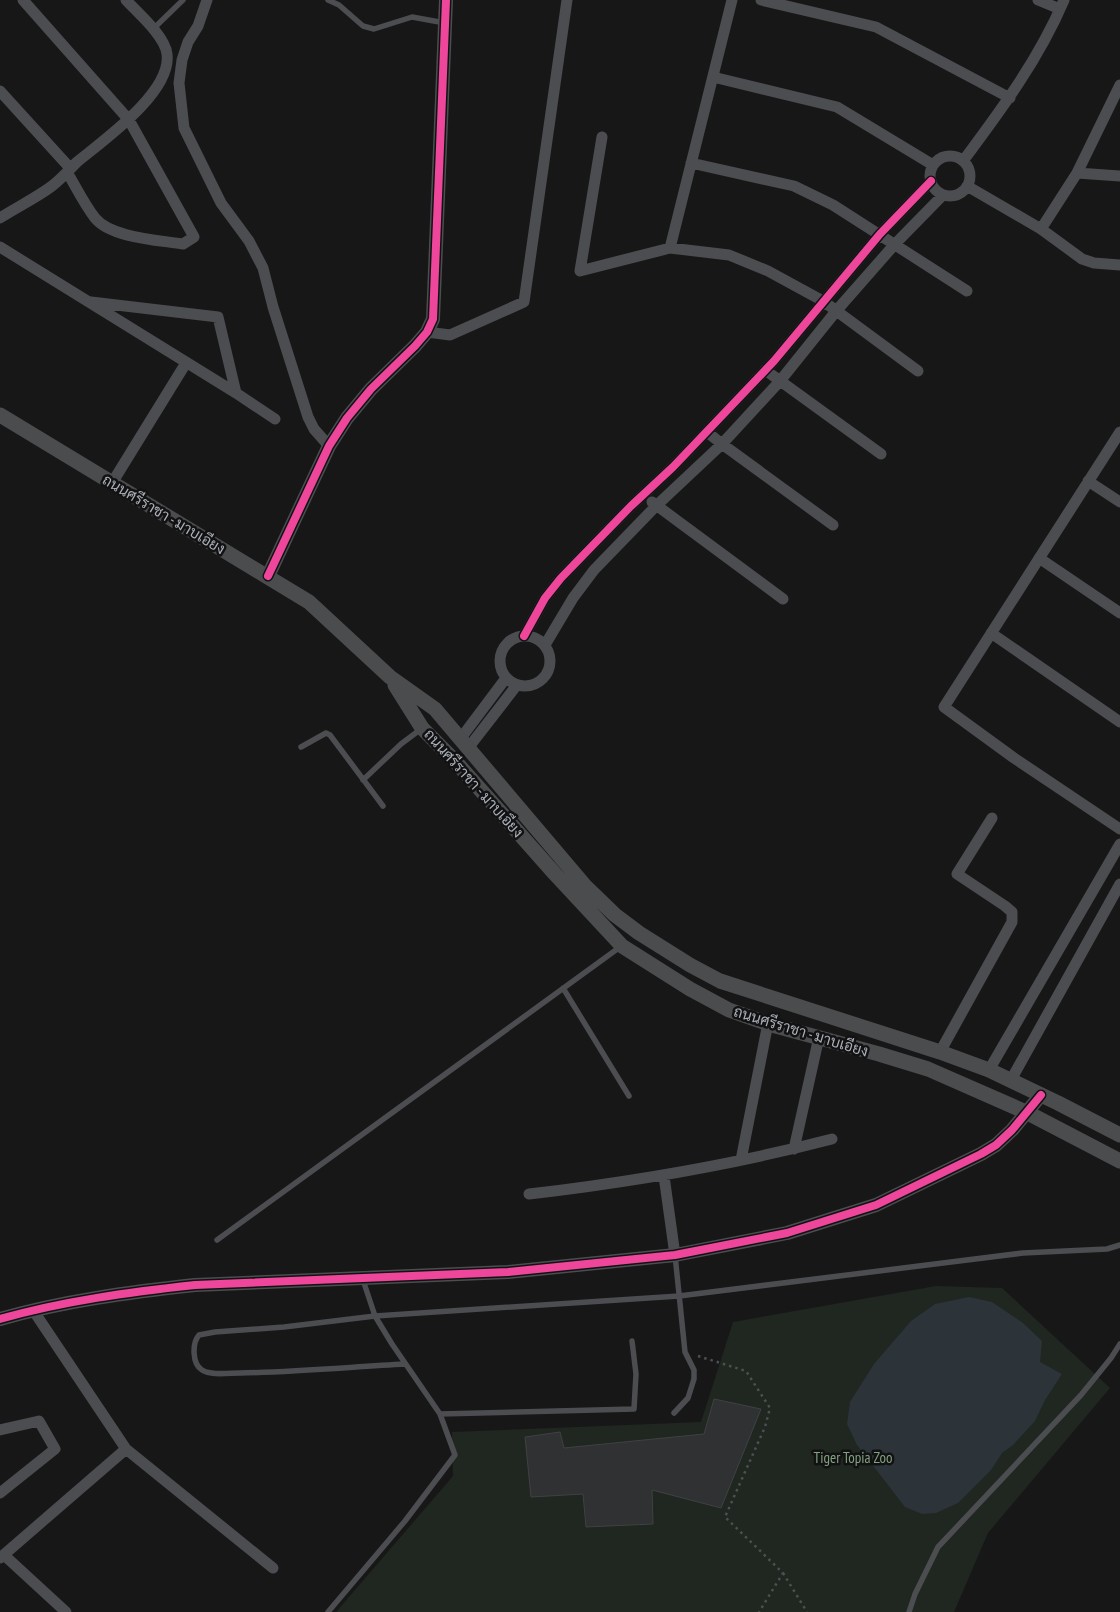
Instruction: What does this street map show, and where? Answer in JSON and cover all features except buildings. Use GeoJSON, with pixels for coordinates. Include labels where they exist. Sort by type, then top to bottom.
{"type":"FeatureCollection","features":[{"type":"Feature","properties":{"kind":"main road","name":"ถนนศรีราชา - มาบเอียง"},"geometry":{"type":"LineString","coordinates":[[0,416],[309,602],[390,677],[435,709],[465,742],[586,887],[615,915],[639,933],[690,965],[720,981],[940,1052],[989,1070],[1041,1094],[1120,1135]]}},
{"type":"Feature","properties":{"kind":"main road","name":"ถนนศรีราชา - มาบเอียง"},"geometry":{"type":"LineString","coordinates":[[390,677],[422,728],[451,757],[622,946],[729,1010],[928,1070],[1026,1112],[1120,1161]]}},
{"type":"Feature","properties":{"kind":"main road"},"geometry":{"type":"LineString","coordinates":[[451,757],[465,742]]}},
{"type":"Feature","properties":{"kind":"street"},"geometry":{"type":"LineString","coordinates":[[0,91],[69,170],[96,220],[110,229],[124,234],[183,244],[194,237],[129,120],[23,0]]}},
{"type":"Feature","properties":{"kind":"street"},"geometry":{"type":"LineString","coordinates":[[0,218],[53,185],[129,120],[145,103],[160,82],[166,68],[167,55],[165,44],[126,0]]}},
{"type":"Feature","properties":{"kind":"street"},"geometry":{"type":"LineString","coordinates":[[207,0],[198,26],[188,42],[182,60],[179,83],[184,128],[200,164],[221,203],[249,241],[263,268],[273,307],[308,417],[314,429],[329,446]]}},
{"type":"Feature","properties":{"kind":"street"},"geometry":{"type":"LineString","coordinates":[[268,576],[329,446],[346,418],[427,332],[433,318],[446,0]]}},
{"type":"Feature","properties":{"kind":"street"},"geometry":{"type":"LineString","coordinates":[[427,332],[450,335],[524,302],[568,0]]}},
{"type":"Feature","properties":{"kind":"street"},"geometry":{"type":"LineString","coordinates":[[670,248],[732,0]]}},
{"type":"Feature","properties":{"kind":"street"},"geometry":{"type":"LineString","coordinates":[[761,0],[876,28],[1010,98]]}},
{"type":"Feature","properties":{"kind":"street"},"geometry":{"type":"LineString","coordinates":[[963,161],[1010,98],[1037,55],[1062,4],[1038,0]]}},
{"type":"Feature","properties":{"kind":"street"},"geometry":{"type":"LineString","coordinates":[[713,77],[837,107],[934,165]]}},
{"type":"Feature","properties":{"kind":"street"},"geometry":{"type":"LineString","coordinates":[[1041,229],[1077,173],[1120,87]]}},
{"type":"Feature","properties":{"kind":"street"},"geometry":{"type":"LineString","coordinates":[[602,137],[580,271],[670,248],[729,255],[768,271],[823,300],[918,372]]}},
{"type":"Feature","properties":{"kind":"street"},"geometry":{"type":"LineString","coordinates":[[950,156],[963,161],[969,170],[967,186],[957,194],[944,195],[933,187],[931,170],[934,165],[938,160],[950,156]]}},
{"type":"Feature","properties":{"kind":"street"},"geometry":{"type":"LineString","coordinates":[[691,162],[794,186],[833,205],[967,291]]}},
{"type":"Feature","properties":{"kind":"street"},"geometry":{"type":"LineString","coordinates":[[1077,173],[1120,176]]}},
{"type":"Feature","properties":{"kind":"street"},"geometry":{"type":"LineString","coordinates":[[524,636],[545,598],[579,559],[707,432],[765,370],[880,234],[931,181]]}},
{"type":"Feature","properties":{"kind":"street"},"geometry":{"type":"LineString","coordinates":[[967,186],[1041,229],[1082,259],[1094,263],[1120,264]]}},
{"type":"Feature","properties":{"kind":"street"},"geometry":{"type":"LineString","coordinates":[[545,645],[572,598],[594,570],[656,506],[722,444],[780,381],[837,310],[895,244],[944,195]]}},
{"type":"Feature","properties":{"kind":"street"},"geometry":{"type":"LineString","coordinates":[[0,248],[275,419]]}},
{"type":"Feature","properties":{"kind":"street"},"geometry":{"type":"LineString","coordinates":[[87,301],[218,317],[236,393]]}},
{"type":"Feature","properties":{"kind":"street"},"geometry":{"type":"LineString","coordinates":[[112,483],[186,363]]}},
{"type":"Feature","properties":{"kind":"street"},"geometry":{"type":"LineString","coordinates":[[765,370],[881,454]]}},
{"type":"Feature","properties":{"kind":"street"},"geometry":{"type":"LineString","coordinates":[[707,432],[833,525]]}},
{"type":"Feature","properties":{"kind":"street"},"geometry":{"type":"LineString","coordinates":[[1120,432],[944,707],[1014,758],[1120,829]]}},
{"type":"Feature","properties":{"kind":"street"},"geometry":{"type":"LineString","coordinates":[[1088,481],[1120,502]]}},
{"type":"Feature","properties":{"kind":"street"},"geometry":{"type":"LineString","coordinates":[[642,495],[783,599]]}},
{"type":"Feature","properties":{"kind":"street"},"geometry":{"type":"LineString","coordinates":[[1039,558],[1120,613]]}},
{"type":"Feature","properties":{"kind":"street"},"geometry":{"type":"LineString","coordinates":[[554,587],[572,598]]}},
{"type":"Feature","properties":{"kind":"street"},"geometry":{"type":"LineString","coordinates":[[991,633],[1120,722]]}},
{"type":"Feature","properties":{"kind":"street"},"geometry":{"type":"LineString","coordinates":[[524,636],[532,637],[545,645],[549,651],[550,659],[547,674],[536,684],[529,686],[517,685],[506,678],[501,670],[500,655],[509,641],[524,636]]}},
{"type":"Feature","properties":{"kind":"street"},"geometry":{"type":"LineString","coordinates":[[465,742],[506,678]]}},
{"type":"Feature","properties":{"kind":"street"},"geometry":{"type":"LineString","coordinates":[[465,742],[517,685]]}},
{"type":"Feature","properties":{"kind":"street"},"geometry":{"type":"LineString","coordinates":[[940,1052],[1012,922],[1012,912],[957,874],[992,818]]}},
{"type":"Feature","properties":{"kind":"street"},"geometry":{"type":"LineString","coordinates":[[989,1070],[1120,844]]}},
{"type":"Feature","properties":{"kind":"street"},"geometry":{"type":"LineString","coordinates":[[1011,1080],[1120,884]]}},
{"type":"Feature","properties":{"kind":"street"},"geometry":{"type":"LineString","coordinates":[[741,1160],[768,1023]]}},
{"type":"Feature","properties":{"kind":"street"},"geometry":{"type":"LineString","coordinates":[[794,1149],[818,1037]]}},
{"type":"Feature","properties":{"kind":"street"},"geometry":{"type":"LineString","coordinates":[[0,1319],[33,1310],[147,1290],[195,1285],[363,1280],[508,1272],[675,1255],[787,1233],[876,1204],[981,1154],[996,1145],[1012,1130],[1041,1094]]}},
{"type":"Feature","properties":{"kind":"street"},"geometry":{"type":"LineString","coordinates":[[529,1194],[664,1176],[794,1149],[832,1139]]}},
{"type":"Feature","properties":{"kind":"street"},"geometry":{"type":"LineString","coordinates":[[664,1176],[675,1255]]}},
{"type":"Feature","properties":{"kind":"street"},"geometry":{"type":"LineString","coordinates":[[33,1310],[126,1449],[273,1568]]}},
{"type":"Feature","properties":{"kind":"street"},"geometry":{"type":"LineString","coordinates":[[0,1430],[39,1421],[55,1449],[0,1493]]}},
{"type":"Feature","properties":{"kind":"street"},"geometry":{"type":"LineString","coordinates":[[66,1612],[2,1556],[126,1449]]}},
{"type":"Feature","properties":{"kind":"lane"},"geometry":{"type":"LineString","coordinates":[[152,30],[183,0]]}},
{"type":"Feature","properties":{"kind":"lane"},"geometry":{"type":"LineString","coordinates":[[328,0],[339,5],[363,26],[374,29],[412,16],[445,23]]}},
{"type":"Feature","properties":{"kind":"lane"},"geometry":{"type":"LineString","coordinates":[[363,780],[401,744],[422,728]]}},
{"type":"Feature","properties":{"kind":"lane"},"geometry":{"type":"LineString","coordinates":[[301,747],[328,733],[382,806]]}},
{"type":"Feature","properties":{"kind":"lane"},"geometry":{"type":"LineString","coordinates":[[217,1240],[622,946]]}},
{"type":"Feature","properties":{"kind":"lane"},"geometry":{"type":"LineString","coordinates":[[563,988],[630,1096]]}},
{"type":"Feature","properties":{"kind":"lane"},"geometry":{"type":"LineString","coordinates":[[405,1364],[214,1373],[201,1370],[195,1361],[196,1340],[199,1335],[204,1333],[375,1316],[679,1296],[1023,1253],[1107,1249],[1120,1245]]}},
{"type":"Feature","properties":{"kind":"lane"},"geometry":{"type":"LineString","coordinates":[[674,1413],[688,1398],[694,1379],[694,1370],[685,1352],[675,1255]]}},
{"type":"Feature","properties":{"kind":"lane"},"geometry":{"type":"LineString","coordinates":[[328,1612],[405,1521],[455,1455],[440,1414],[405,1364],[375,1316],[363,1280]]}},
{"type":"Feature","properties":{"kind":"lane"},"geometry":{"type":"LineString","coordinates":[[440,1414],[634,1409],[636,1374],[632,1341]]}},
{"type":"Feature","properties":{"kind":"lane"},"geometry":{"type":"LineString","coordinates":[[908,1612],[914,1594],[938,1547],[1081,1395],[1120,1344]]}},
{"type":"Feature","properties":{"kind":"path"},"geometry":{"type":"LineString","coordinates":[[685,1352],[746,1371],[770,1408],[765,1427],[725,1517],[783,1573],[807,1612]]}},
{"type":"Feature","properties":{"kind":"path"},"geometry":{"type":"LineString","coordinates":[[759,1612],[783,1573]]}},
{"type":"Feature","properties":{"kind":"green space","name":"Tiger Topia Zoo"},"geometry":{"type":"Polygon","coordinates":[[[936,1286],[1002,1288],[1110,1388],[988,1533],[954,1612],[336,1612],[453,1476],[452,1432],[701,1422],[733,1322],[936,1286]]]}},
{"type":"Feature","properties":{"kind":"shaded area"},"geometry":{"type":"Polygon","coordinates":[[[969,1297],[992,1302],[1023,1323],[1042,1341],[1040,1362],[1062,1374],[1045,1400],[1035,1421],[1013,1445],[1002,1453],[991,1470],[958,1503],[936,1513],[922,1514],[905,1507],[857,1445],[847,1424],[850,1402],[874,1364],[911,1321],[935,1304],[969,1297]]]}},
{"type":"Feature","properties":{"kind":"cycle path"},"geometry":{"type":"LineString","coordinates":[[268,576],[329,446],[347,418],[371,389],[415,346],[427,332],[433,319],[446,0]]}},
{"type":"Feature","properties":{"kind":"cycle path"},"geometry":{"type":"LineString","coordinates":[[524,636],[545,598],[561,578],[631,506],[673,467],[774,361],[880,234],[931,181]]}},
{"type":"Feature","properties":{"kind":"cycle path"},"geometry":{"type":"LineString","coordinates":[[0,1319],[48,1307],[97,1298],[195,1285],[508,1272],[675,1255],[787,1233],[876,1205],[981,1154],[996,1145],[1012,1130],[1041,1095]]}}]}
